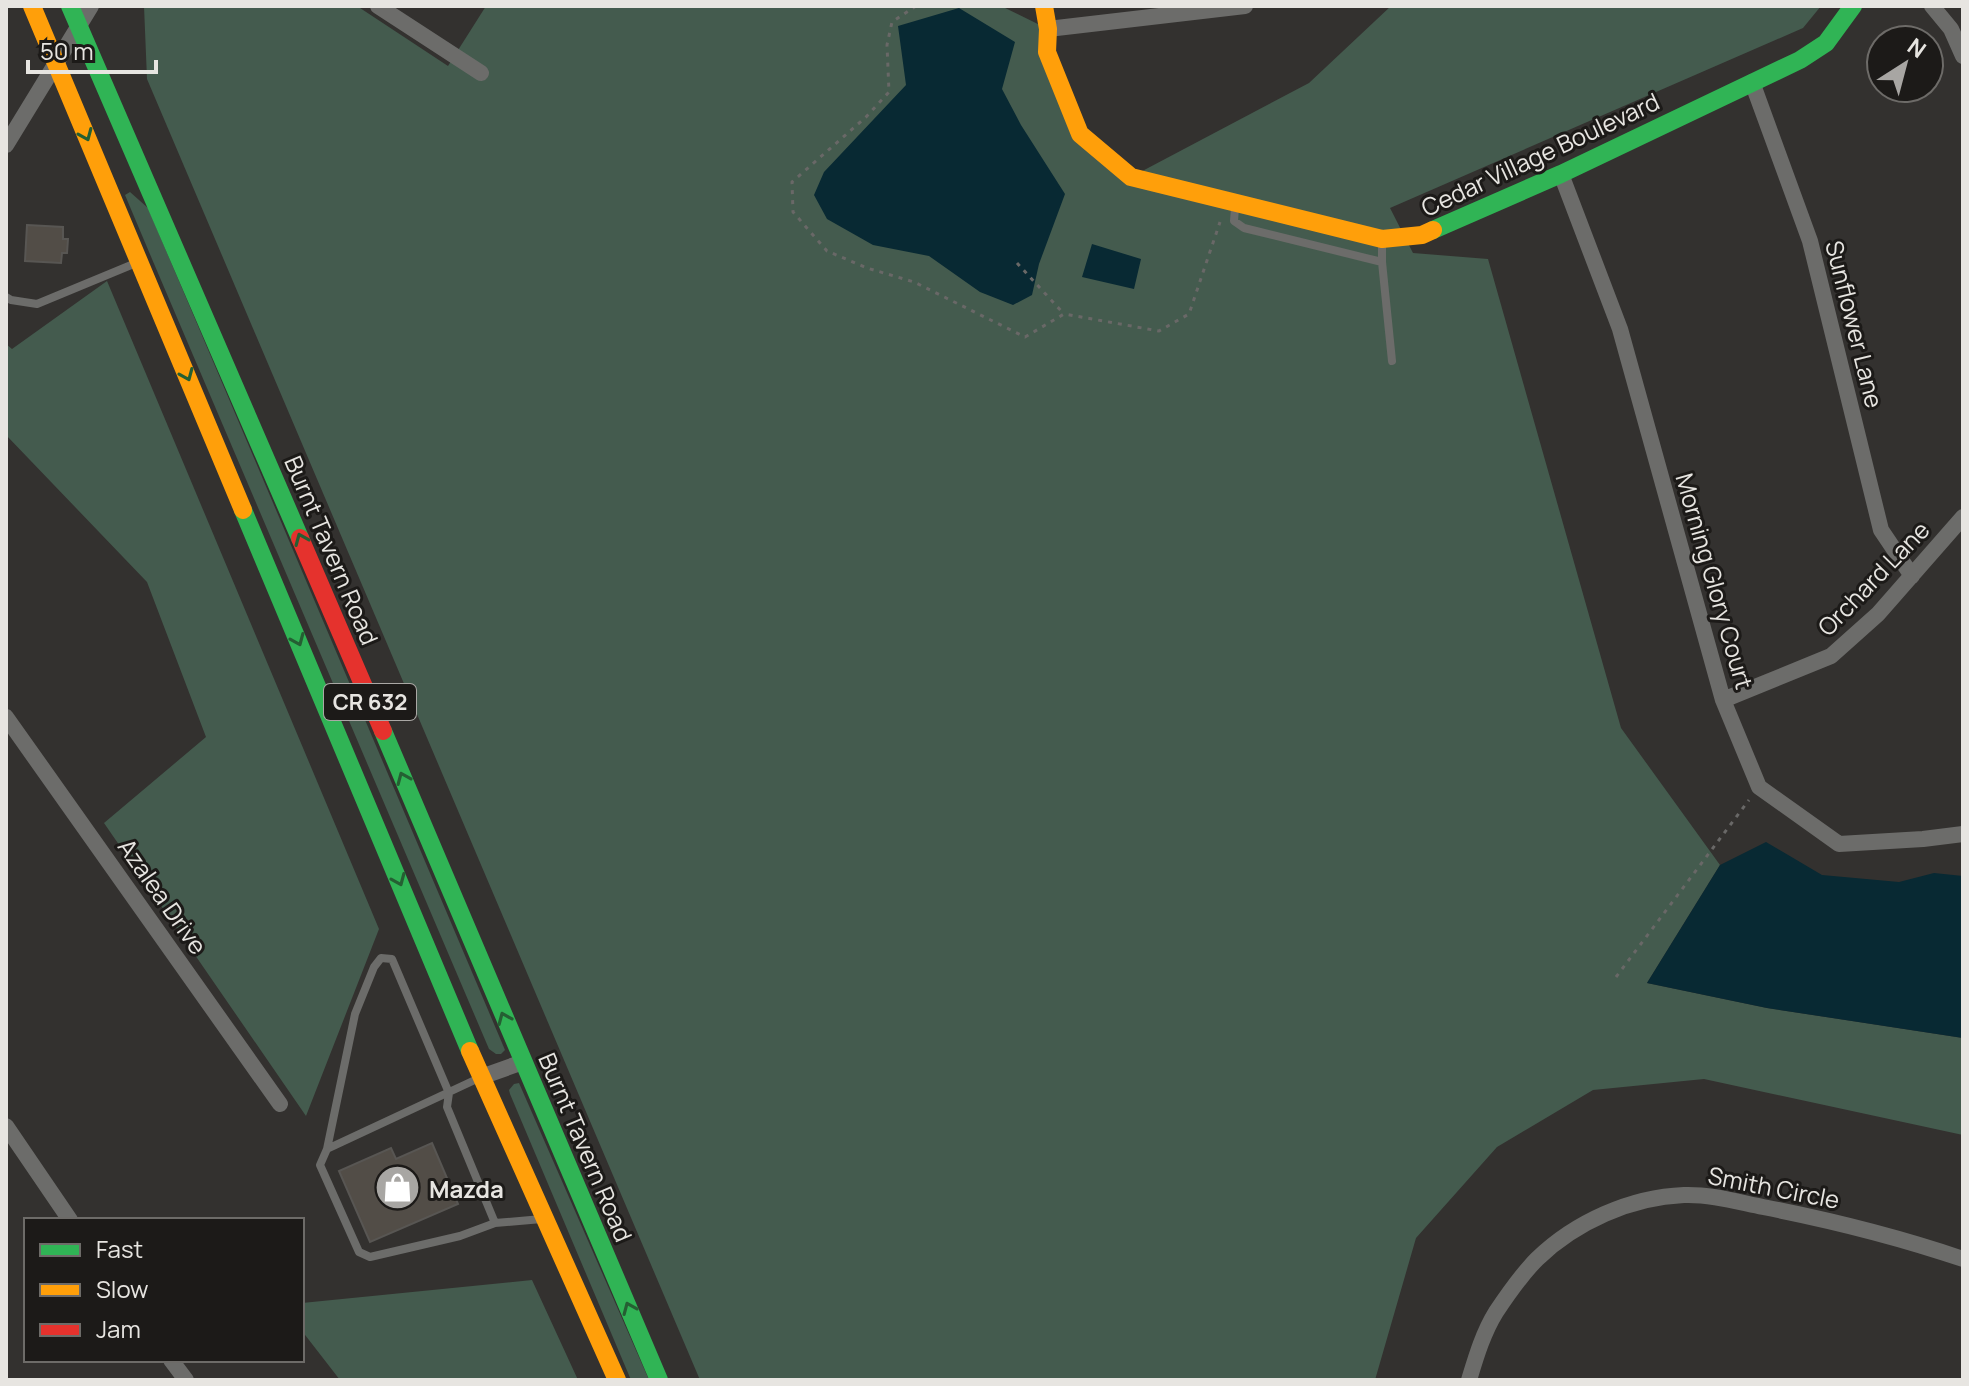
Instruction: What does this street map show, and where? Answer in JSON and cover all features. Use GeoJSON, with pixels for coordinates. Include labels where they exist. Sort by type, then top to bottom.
{"type":"FeatureCollection","features":[{"type":"Feature","properties":{"kind":"main road","name":"CR 632"},"geometry":{"type":"LineString","coordinates":[[32,6],[481,1077],[617,1380]]}},
{"type":"Feature","properties":{"kind":"main road","name":"Burnt Tavern Road"},"geometry":{"type":"LineString","coordinates":[[70,6],[229,370],[659,1380]]}},
{"type":"Feature","properties":{"kind":"main road","name":"Cedar Village Boulevard"},"geometry":{"type":"LineString","coordinates":[[1044,6],[1048,29],[1047,52],[1080,134],[1131,177],[1382,239],[1422,235],[1561,174],[1800,60],[1826,43],[1853,6]]}},
{"type":"Feature","properties":{"kind":"street"},"geometry":{"type":"LineString","coordinates":[[6,145],[91,6]]}},
{"type":"Feature","properties":{"kind":"street"},"geometry":{"type":"LineString","coordinates":[[378,6],[481,73]]}},
{"type":"Feature","properties":{"kind":"street"},"geometry":{"type":"LineString","coordinates":[[1048,29],[1245,6]]}},
{"type":"Feature","properties":{"kind":"street"},"geometry":{"type":"LineString","coordinates":[[1932,6],[1951,29],[1963,56]]}},
{"type":"Feature","properties":{"kind":"street","name":"Sunflower Lane"},"geometry":{"type":"LineString","coordinates":[[1752,82],[1810,241],[1881,530],[1912,576]]}},
{"type":"Feature","properties":{"kind":"street","name":"Morning Glory Court"},"geometry":{"type":"LineString","coordinates":[[1561,174],[1620,329],[1723,700],[1759,787]]}},
{"type":"Feature","properties":{"kind":"street","name":"Orchard Lane"},"geometry":{"type":"LineString","coordinates":[[1723,700],[1831,656],[1878,614],[1963,517]]}},
{"type":"Feature","properties":{"kind":"street","name":"Azalea Drive"},"geometry":{"type":"LineString","coordinates":[[6,717],[280,1104]]}},
{"type":"Feature","properties":{"kind":"street"},"geometry":{"type":"LineString","coordinates":[[1759,787],[1839,844],[1963,834]]}},
{"type":"Feature","properties":{"kind":"street"},"geometry":{"type":"LineString","coordinates":[[481,1077],[523,1062]]}},
{"type":"Feature","properties":{"kind":"street"},"geometry":{"type":"LineString","coordinates":[[6,1126],[69,1218]]}},
{"type":"Feature","properties":{"kind":"street","name":"Smith Circle"},"geometry":{"type":"LineString","coordinates":[[1469,1380],[1495,1313],[1536,1260],[1575,1228],[1652,1199],[1687,1195],[1730,1200],[1812,1216],[1963,1259]]}},
{"type":"Feature","properties":{"kind":"street"},"geometry":{"type":"LineString","coordinates":[[172,1362],[186,1380]]}},
{"type":"Feature","properties":{"kind":"lane"},"geometry":{"type":"LineString","coordinates":[[1231,203],[1234,221],[1244,228],[1382,262]]}},
{"type":"Feature","properties":{"kind":"lane"},"geometry":{"type":"LineString","coordinates":[[1382,239],[1392,361]]}},
{"type":"Feature","properties":{"kind":"lane"},"geometry":{"type":"LineString","coordinates":[[6,297],[37,304],[140,261]]}},
{"type":"Feature","properties":{"kind":"lane"},"geometry":{"type":"LineString","coordinates":[[495,1223],[447,1107],[449,1093],[392,959],[381,958],[374,967],[355,1014],[327,1149],[320,1165],[359,1252],[370,1257],[460,1236],[495,1223],[545,1219]]}},
{"type":"Feature","properties":{"kind":"lane"},"geometry":{"type":"LineString","coordinates":[[327,1149],[481,1077]]}},
{"type":"Feature","properties":{"kind":"path"},"geometry":{"type":"LineString","coordinates":[[916,6],[892,22],[887,45],[889,92],[866,117],[792,182],[793,212],[827,251],[867,268],[914,282],[1025,337],[1064,314]]}},
{"type":"Feature","properties":{"kind":"path"},"geometry":{"type":"LineString","coordinates":[[1017,263],[1064,314],[1159,331],[1189,314],[1231,203]]}},
{"type":"Feature","properties":{"kind":"path"},"geometry":{"type":"LineString","coordinates":[[1616,977],[1759,787]]}},
{"type":"Feature","properties":{"kind":"green space"},"geometry":{"type":"Polygon","coordinates":[[[144,6],[357,6],[448,66],[486,6],[1001,6],[1048,29],[1080,134],[1131,177],[1309,83],[1391,6],[1821,6],[1803,28],[1390,208],[1413,253],[1488,259],[1621,728],[1720,865],[1647,983],[1767,1008],[1963,1038],[1963,1135],[1704,1079],[1593,1090],[1497,1147],[1416,1238],[1375,1380],[700,1380],[147,79],[144,6]]]}},
{"type":"Feature","properties":{"kind":"green space"},"geometry":{"type":"Polygon","coordinates":[[[130,192],[148,208],[505,1050],[501,1054],[489,1049],[125,195],[130,192]]]}},
{"type":"Feature","properties":{"kind":"green space"},"geometry":{"type":"Polygon","coordinates":[[[107,281],[379,929],[306,1116],[104,823],[206,737],[147,582],[6,435],[6,344],[12,349],[107,281]]]}},
{"type":"Feature","properties":{"kind":"green space"},"geometry":{"type":"Polygon","coordinates":[[[519,1083],[649,1380],[631,1380],[510,1094],[509,1090],[519,1083]]]}},
{"type":"Feature","properties":{"kind":"green space"},"geometry":{"type":"Polygon","coordinates":[[[532,1280],[578,1380],[340,1380],[304,1334],[304,1303],[532,1280]]]}},
{"type":"Feature","properties":{"kind":"water"},"geometry":{"type":"Polygon","coordinates":[[[959,8],[1015,42],[1002,89],[1065,194],[1039,264],[1032,295],[1013,305],[980,292],[929,256],[873,245],[827,219],[814,195],[824,172],[906,85],[898,26],[959,8]]]}},
{"type":"Feature","properties":{"kind":"water"},"geometry":{"type":"Polygon","coordinates":[[[1092,244],[1141,259],[1134,289],[1082,277],[1092,244]]]}},
{"type":"Feature","properties":{"kind":"water"},"geometry":{"type":"Polygon","coordinates":[[[1766,842],[1822,875],[1899,882],[1934,873],[1963,876],[1963,1038],[1767,1008],[1647,983],[1720,865],[1766,842]]]}},
{"type":"Feature","properties":{"kind":"building"},"geometry":{"type":"Polygon","coordinates":[[[27,225],[63,227],[63,239],[68,239],[67,253],[62,253],[61,263],[25,261],[27,225]]]}},
{"type":"Feature","properties":{"kind":"building","name":"Mazda"},"geometry":{"type":"Polygon","coordinates":[[[432,1143],[458,1204],[370,1242],[339,1171],[391,1148],[396,1159],[432,1143]]]}},
{"type":"Feature","properties":{"kind":"traffic: fast"},"geometry":{"type":"LineString","coordinates":[[70,6],[300,538]]}},
{"type":"Feature","properties":{"kind":"traffic: fast"},"geometry":{"type":"LineString","coordinates":[[1433,230],[1561,174],[1800,60],[1826,43],[1853,6]]}},
{"type":"Feature","properties":{"kind":"traffic: fast"},"geometry":{"type":"LineString","coordinates":[[243,510],[470,1051]]}},
{"type":"Feature","properties":{"kind":"traffic: fast"},"geometry":{"type":"LineString","coordinates":[[383,731],[659,1380]]}},
{"type":"Feature","properties":{"kind":"traffic: slow"},"geometry":{"type":"LineString","coordinates":[[32,6],[243,510]]}},
{"type":"Feature","properties":{"kind":"traffic: slow"},"geometry":{"type":"LineString","coordinates":[[1044,6],[1048,29],[1047,52],[1080,134],[1131,177],[1382,239],[1422,235],[1433,230]]}},
{"type":"Feature","properties":{"kind":"traffic: slow"},"geometry":{"type":"LineString","coordinates":[[470,1051],[617,1380]]}},
{"type":"Feature","properties":{"kind":"traffic: jam"},"geometry":{"type":"LineString","coordinates":[[300,538],[383,731]]}},
{"type":"Feature","properties":{"kind":"place","name":"Mazda"},"geometry":{"type":"Point","coordinates":[398,1188]}}]}
